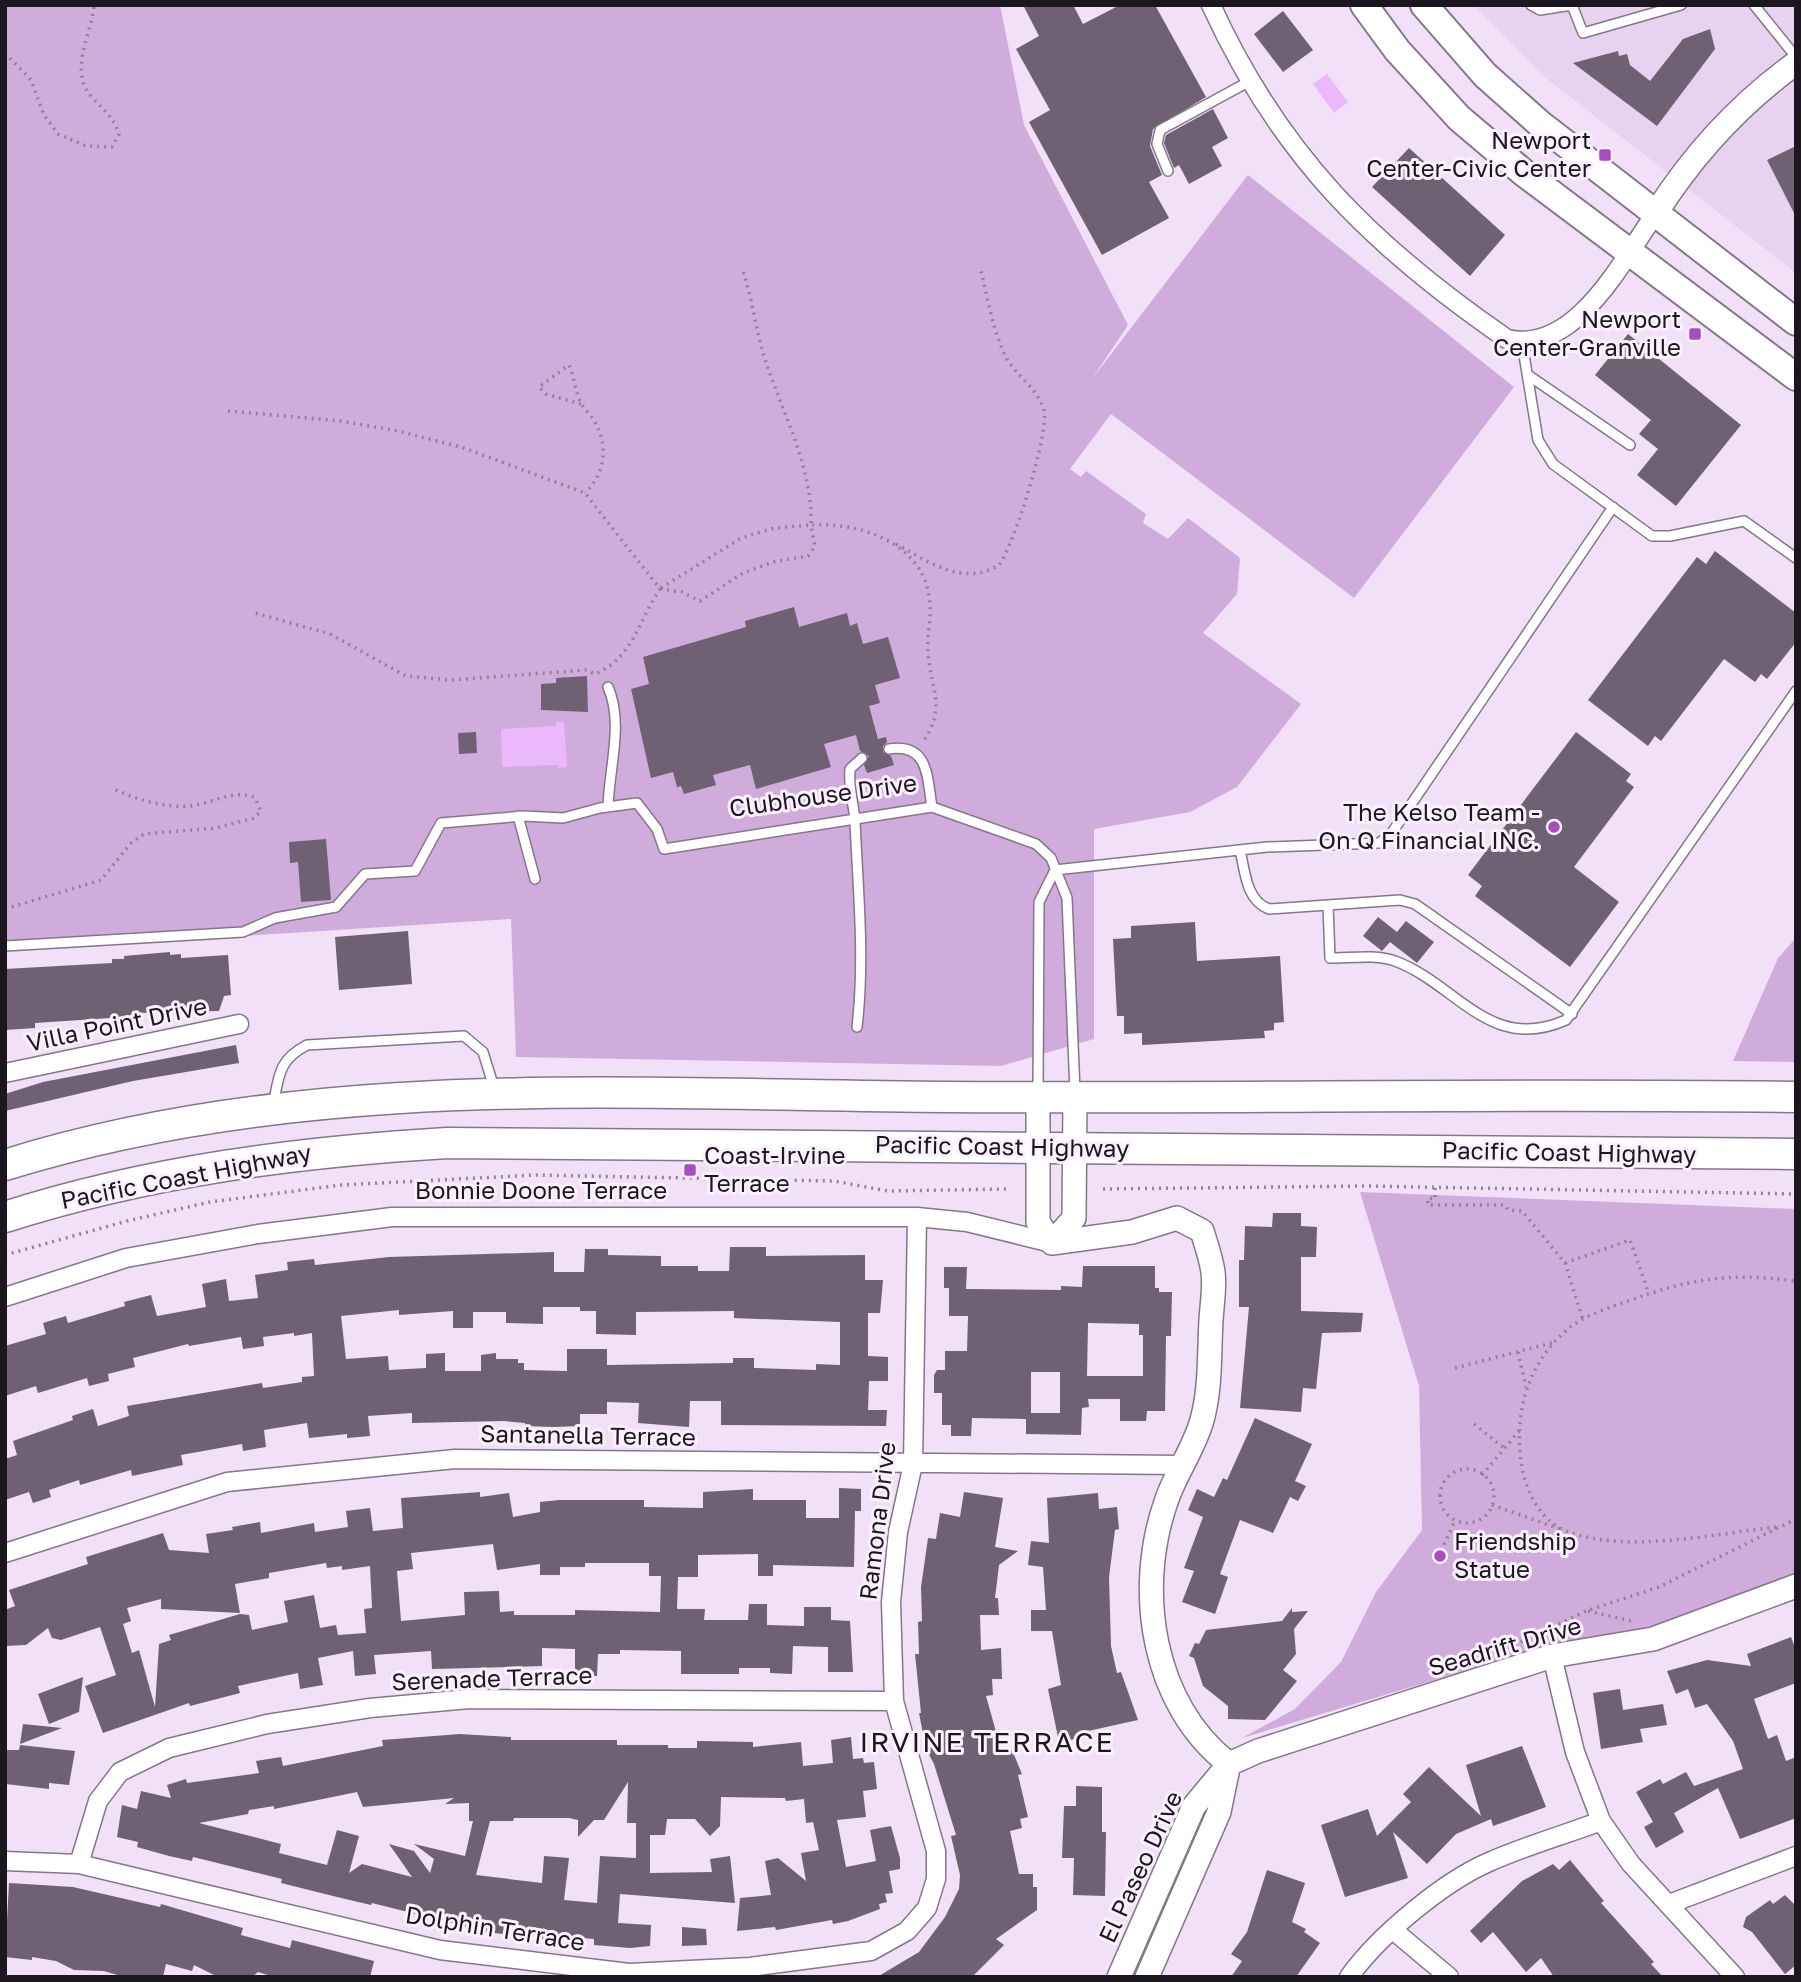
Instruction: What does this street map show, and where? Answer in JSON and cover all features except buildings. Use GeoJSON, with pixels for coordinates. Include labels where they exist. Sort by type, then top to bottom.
{"type":"FeatureCollection","features":[{"type":"Feature","properties":{"kind":"highway","name":"Pacific Coast Highway"},"geometry":{"type":"LineString","coordinates":[[5,1165],[151,1129],[273,1108],[440,1094],[1075,1098],[1571,1094],[1796,1097]]}},
{"type":"Feature","properties":{"kind":"highway","name":"Pacific Coast Highway"},"geometry":{"type":"LineString","coordinates":[[5,1217],[46,1204],[197,1170],[276,1156],[447,1143],[699,1143],[1039,1150],[1796,1154]]}},
{"type":"Feature","properties":{"kind":"main road"},"geometry":{"type":"LineString","coordinates":[[1364,5],[1397,50],[1460,118],[1524,173],[1796,377]]}},
{"type":"Feature","properties":{"kind":"main road"},"geometry":{"type":"LineString","coordinates":[[1424,5],[1485,75],[1539,123],[1796,322]]}},
{"type":"Feature","properties":{"kind":"street"},"geometry":{"type":"LineString","coordinates":[[1211,5],[1250,81],[1300,157],[1354,218],[1463,309],[1507,339],[1522,342],[1558,332],[1576,320],[1656,213],[1682,173],[1723,124],[1758,91],[1796,63]]}},
{"type":"Feature","properties":{"kind":"street","name":"Villa Point Drive"},"geometry":{"type":"LineString","coordinates":[[5,1073],[239,1024]]}},
{"type":"Feature","properties":{"kind":"street"},"geometry":{"type":"LineString","coordinates":[[1038,1097],[1038,1222],[1052,1243],[1074,1218],[1076,1149]]}},
{"type":"Feature","properties":{"kind":"street","name":"Clubhouse Drive"},"geometry":{"type":"LineString","coordinates":[[1075,1098],[1076,1149]]}},
{"type":"Feature","properties":{"kind":"street","name":"Bonnie Doone Terrace"},"geometry":{"type":"LineString","coordinates":[[5,1297],[126,1258],[258,1234],[392,1217],[917,1217],[967,1222],[1052,1243],[1132,1232],[1177,1218],[1202,1231],[1213,1273],[1208,1393],[1202,1422],[1184,1465]]}},
{"type":"Feature","properties":{"kind":"street","name":"Ramona Drive"},"geometry":{"type":"LineString","coordinates":[[917,1217],[913,1464],[898,1532],[891,1602],[894,1701],[936,1851],[936,1879],[928,1908]]}},
{"type":"Feature","properties":{"kind":"street","name":"Santanella Terrace"},"geometry":{"type":"LineString","coordinates":[[5,1553],[227,1482],[454,1459],[1184,1465]]}},
{"type":"Feature","properties":{"kind":"street"},"geometry":{"type":"LineString","coordinates":[[1184,1465],[1166,1501],[1155,1541],[1151,1580],[1153,1619],[1166,1674],[1186,1715],[1212,1751],[1229,1764]]}},
{"type":"Feature","properties":{"kind":"street","name":"Seadrift Drive"},"geometry":{"type":"LineString","coordinates":[[1229,1764],[1258,1751],[1552,1656],[1653,1639],[1796,1586]]}},
{"type":"Feature","properties":{"kind":"street"},"geometry":{"type":"LineString","coordinates":[[1552,1656],[1575,1752],[1601,1821],[1630,1864],[1735,1977]]}},
{"type":"Feature","properties":{"kind":"street","name":"Serenade Terrace"},"geometry":{"type":"LineString","coordinates":[[79,1864],[98,1801],[120,1772],[169,1748],[267,1724],[370,1708],[469,1699],[894,1701]]}},
{"type":"Feature","properties":{"kind":"street","name":"El Paseo Drive"},"geometry":{"type":"LineString","coordinates":[[1119,1977],[1194,1805],[1229,1764]]}},
{"type":"Feature","properties":{"kind":"street","name":"El Paseo Drive"},"geometry":{"type":"LineString","coordinates":[[1147,1977],[1219,1812],[1229,1764]]}},
{"type":"Feature","properties":{"kind":"street"},"geometry":{"type":"LineString","coordinates":[[1349,1977],[1393,1930],[1437,1894],[1487,1862],[1601,1821]]}},
{"type":"Feature","properties":{"kind":"street"},"geometry":{"type":"LineString","coordinates":[[1669,1905],[1796,1856]]}},
{"type":"Feature","properties":{"kind":"street","name":"Dolphin Terrace"},"geometry":{"type":"LineString","coordinates":[[5,1861],[79,1864],[440,1950],[629,1973],[750,1967],[871,1951],[907,1931],[928,1908]]}},
{"type":"Feature","properties":{"kind":"street"},"geometry":{"type":"LineString","coordinates":[[1393,1930],[1449,1977]]}},
{"type":"Feature","properties":{"kind":"lane"},"geometry":{"type":"LineString","coordinates":[[1531,5],[1540,10],[1572,5],[1583,33],[1681,5]]}},
{"type":"Feature","properties":{"kind":"lane"},"geometry":{"type":"LineString","coordinates":[[1754,5],[1796,57]]}},
{"type":"Feature","properties":{"kind":"lane"},"geometry":{"type":"LineString","coordinates":[[1168,171],[1157,144],[1160,130],[1250,81]]}},
{"type":"Feature","properties":{"kind":"lane"},"geometry":{"type":"LineString","coordinates":[[1522,342],[1538,439],[1553,464],[1652,536],[1670,536],[1744,521],[1796,558]]}},
{"type":"Feature","properties":{"kind":"lane"},"geometry":{"type":"LineString","coordinates":[[1528,375],[1630,444]]}},
{"type":"Feature","properties":{"kind":"lane"},"geometry":{"type":"LineString","coordinates":[[1038,1097],[1039,902],[1055,870],[1240,850],[1379,843],[1391,834],[1613,508]]}},
{"type":"Feature","properties":{"kind":"lane"},"geometry":{"type":"LineString","coordinates":[[5,946],[243,932],[275,918],[337,907],[365,874],[415,871],[441,823],[518,816],[563,818],[608,807],[615,735],[614,701],[607,687]]}},
{"type":"Feature","properties":{"kind":"lane"},"geometry":{"type":"LineString","coordinates":[[1328,905],[1330,958],[1393,960],[1489,1023],[1523,1029],[1549,1028],[1572,1014],[1796,691]]}},
{"type":"Feature","properties":{"kind":"lane"},"geometry":{"type":"LineString","coordinates":[[889,750],[903,747],[915,752],[925,766],[932,807]]}},
{"type":"Feature","properties":{"kind":"lane"},"geometry":{"type":"LineString","coordinates":[[858,1027],[862,965],[855,820],[848,787],[850,769],[862,758]]}},
{"type":"Feature","properties":{"kind":"lane","name":"Clubhouse Drive"},"geometry":{"type":"LineString","coordinates":[[608,807],[636,803],[657,829],[664,849],[932,807],[1036,844],[1051,858],[1067,898],[1075,1098]]}},
{"type":"Feature","properties":{"kind":"lane"},"geometry":{"type":"LineString","coordinates":[[518,816],[535,879]]}},
{"type":"Feature","properties":{"kind":"lane"},"geometry":{"type":"LineString","coordinates":[[1240,850],[1251,895],[1258,905],[1269,909],[1399,900],[1415,904],[1572,1014]]}},
{"type":"Feature","properties":{"kind":"lane"},"geometry":{"type":"LineString","coordinates":[[273,1108],[281,1068],[290,1054],[307,1045],[464,1036],[483,1052],[496,1094]]}},
{"type":"Feature","properties":{"kind":"path"},"geometry":{"type":"LineString","coordinates":[[5,53],[32,80],[44,115],[58,134],[86,146],[112,147],[119,134],[116,125],[90,95],[82,75],[83,48],[94,5]]}},
{"type":"Feature","properties":{"kind":"path"},"geometry":{"type":"LineString","coordinates":[[228,411],[356,422],[398,430],[461,447],[585,493],[660,589],[682,592],[700,601],[743,573],[773,562],[808,556],[815,546],[809,495],[800,459],[762,352],[750,290],[742,268]]}},
{"type":"Feature","properties":{"kind":"path"},"geometry":{"type":"LineString","coordinates":[[255,613],[330,634],[406,676],[452,680],[586,670],[595,674],[630,648],[660,589],[741,538],[775,528],[811,525],[855,527],[946,570],[968,576],[999,565],[1015,534],[1044,440],[1045,421],[1037,394],[1013,368],[1001,346],[981,271]]}},
{"type":"Feature","properties":{"kind":"path"},"geometry":{"type":"LineString","coordinates":[[581,404],[546,394],[539,387],[569,365],[581,404],[594,421],[602,443],[603,467],[595,484],[585,493]]}},
{"type":"Feature","properties":{"kind":"path"},"geometry":{"type":"LineString","coordinates":[[891,542],[924,576],[931,606],[927,644],[937,705],[931,731],[915,752]]}},
{"type":"Feature","properties":{"kind":"path"},"geometry":{"type":"LineString","coordinates":[[5,909],[101,880],[131,843],[144,834],[216,828],[243,822],[261,811],[255,798],[245,794],[198,805],[176,806],[135,798],[114,789]]}},
{"type":"Feature","properties":{"kind":"path"},"geometry":{"type":"LineString","coordinates":[[5,1255],[127,1221],[210,1202],[341,1185],[536,1175],[834,1181],[888,1191],[1007,1189]]}},
{"type":"Feature","properties":{"kind":"path"},"geometry":{"type":"LineString","coordinates":[[1103,1189],[1435,1188],[1796,1194]]}},
{"type":"Feature","properties":{"kind":"path"},"geometry":{"type":"LineString","coordinates":[[1435,1188],[1436,1199],[1428,1198],[1428,1205],[1505,1205],[1508,1210],[1522,1211],[1565,1263],[1583,1320]]}},
{"type":"Feature","properties":{"kind":"path"},"geometry":{"type":"LineString","coordinates":[[1565,1263],[1630,1240],[1649,1294]]}},
{"type":"Feature","properties":{"kind":"path"},"geometry":{"type":"LineString","coordinates":[[1526,1387],[1555,1342],[1569,1328],[1649,1294],[1692,1280],[1727,1277],[1796,1281]]}},
{"type":"Feature","properties":{"kind":"path"},"geometry":{"type":"LineString","coordinates":[[1455,1367],[1555,1342]]}},
{"type":"Feature","properties":{"kind":"path"},"geometry":{"type":"LineString","coordinates":[[1518,1352],[1526,1387],[1519,1431],[1526,1486],[1548,1519],[1564,1530]]}},
{"type":"Feature","properties":{"kind":"path"},"geometry":{"type":"LineString","coordinates":[[1474,1424],[1504,1448]]}},
{"type":"Feature","properties":{"kind":"path"},"geometry":{"type":"LineString","coordinates":[[1482,1475],[1519,1431]]}},
{"type":"Feature","properties":{"kind":"path"},"geometry":{"type":"LineString","coordinates":[[1467,1469],[1482,1475],[1491,1485],[1492,1506],[1486,1515],[1476,1522],[1455,1521],[1441,1505],[1442,1485],[1457,1471],[1467,1469]]}},
{"type":"Feature","properties":{"kind":"path"},"geometry":{"type":"LineString","coordinates":[[1492,1506],[1592,1539],[1631,1540],[1776,1527]]}},
{"type":"Feature","properties":{"kind":"path"},"geometry":{"type":"LineString","coordinates":[[1481,1678],[1509,1646],[1586,1611],[1659,1587],[1796,1519]]}},
{"type":"Feature","properties":{"kind":"path"},"geometry":{"type":"LineString","coordinates":[[1441,1551],[1455,1521]]}},
{"type":"Feature","properties":{"kind":"path"},"geometry":{"type":"LineString","coordinates":[[1586,1611],[1640,1623],[1653,1639]]}},
{"type":"Feature","properties":{"kind":"shaded area"},"geometry":{"type":"Polygon","coordinates":[[[5,5],[1000,5],[1024,125],[1128,325],[1092,379],[1248,175],[1514,387],[1354,598],[1111,414],[1070,469],[1081,477],[1086,471],[1146,514],[1143,523],[1168,539],[1188,518],[1240,558],[1237,594],[1203,633],[1301,704],[1237,787],[1190,812],[1094,829],[1094,1039],[1001,1066],[516,1057],[511,919],[5,951],[5,5]]]}},
{"type":"Feature","properties":{"kind":"shaded area"},"geometry":{"type":"Polygon","coordinates":[[[1474,5],[1796,5],[1796,273],[1542,75],[1474,5]]]}},
{"type":"Feature","properties":{"kind":"shaded area"},"geometry":{"type":"Polygon","coordinates":[[[1327,74],[1348,102],[1334,113],[1313,84],[1327,74]]]}},
{"type":"Feature","properties":{"kind":"shaded area"},"geometry":{"type":"Polygon","coordinates":[[[556,722],[564,722],[567,767],[502,767],[501,729],[556,726],[556,722]]]}},
{"type":"Feature","properties":{"kind":"shaded area"},"geometry":{"type":"Polygon","coordinates":[[[1796,938],[1796,1062],[1733,1061],[1778,958],[1796,938]]]}},
{"type":"Feature","properties":{"kind":"shaded area"},"geometry":{"type":"Polygon","coordinates":[[[1360,1192],[1796,1209],[1796,1573],[1651,1630],[1544,1647],[1242,1738],[1295,1709],[1341,1662],[1376,1592],[1422,1530],[1419,1386],[1360,1192]]]}},
{"type":"Feature","properties":{"kind":"place","name":"Newport Center-Civic Center"},"geometry":{"type":"Point","coordinates":[1605,155]}},
{"type":"Feature","properties":{"kind":"place","name":"Newport Center-Granville"},"geometry":{"type":"Point","coordinates":[1695,334]}},
{"type":"Feature","properties":{"kind":"place","name":"The Kelso Team - On Q Financial INC."},"geometry":{"type":"Point","coordinates":[1554,827]}},
{"type":"Feature","properties":{"kind":"place","name":"Coast-Irvine Terrace"},"geometry":{"type":"Point","coordinates":[690,1170]}},
{"type":"Feature","properties":{"kind":"place","name":"Friendship Statue"},"geometry":{"type":"Point","coordinates":[1440,1556]}},
{"type":"Feature","properties":{"kind":"district","name":"IRVINE TERRACE"},"geometry":{"type":"Point","coordinates":[987,1742]}}]}
